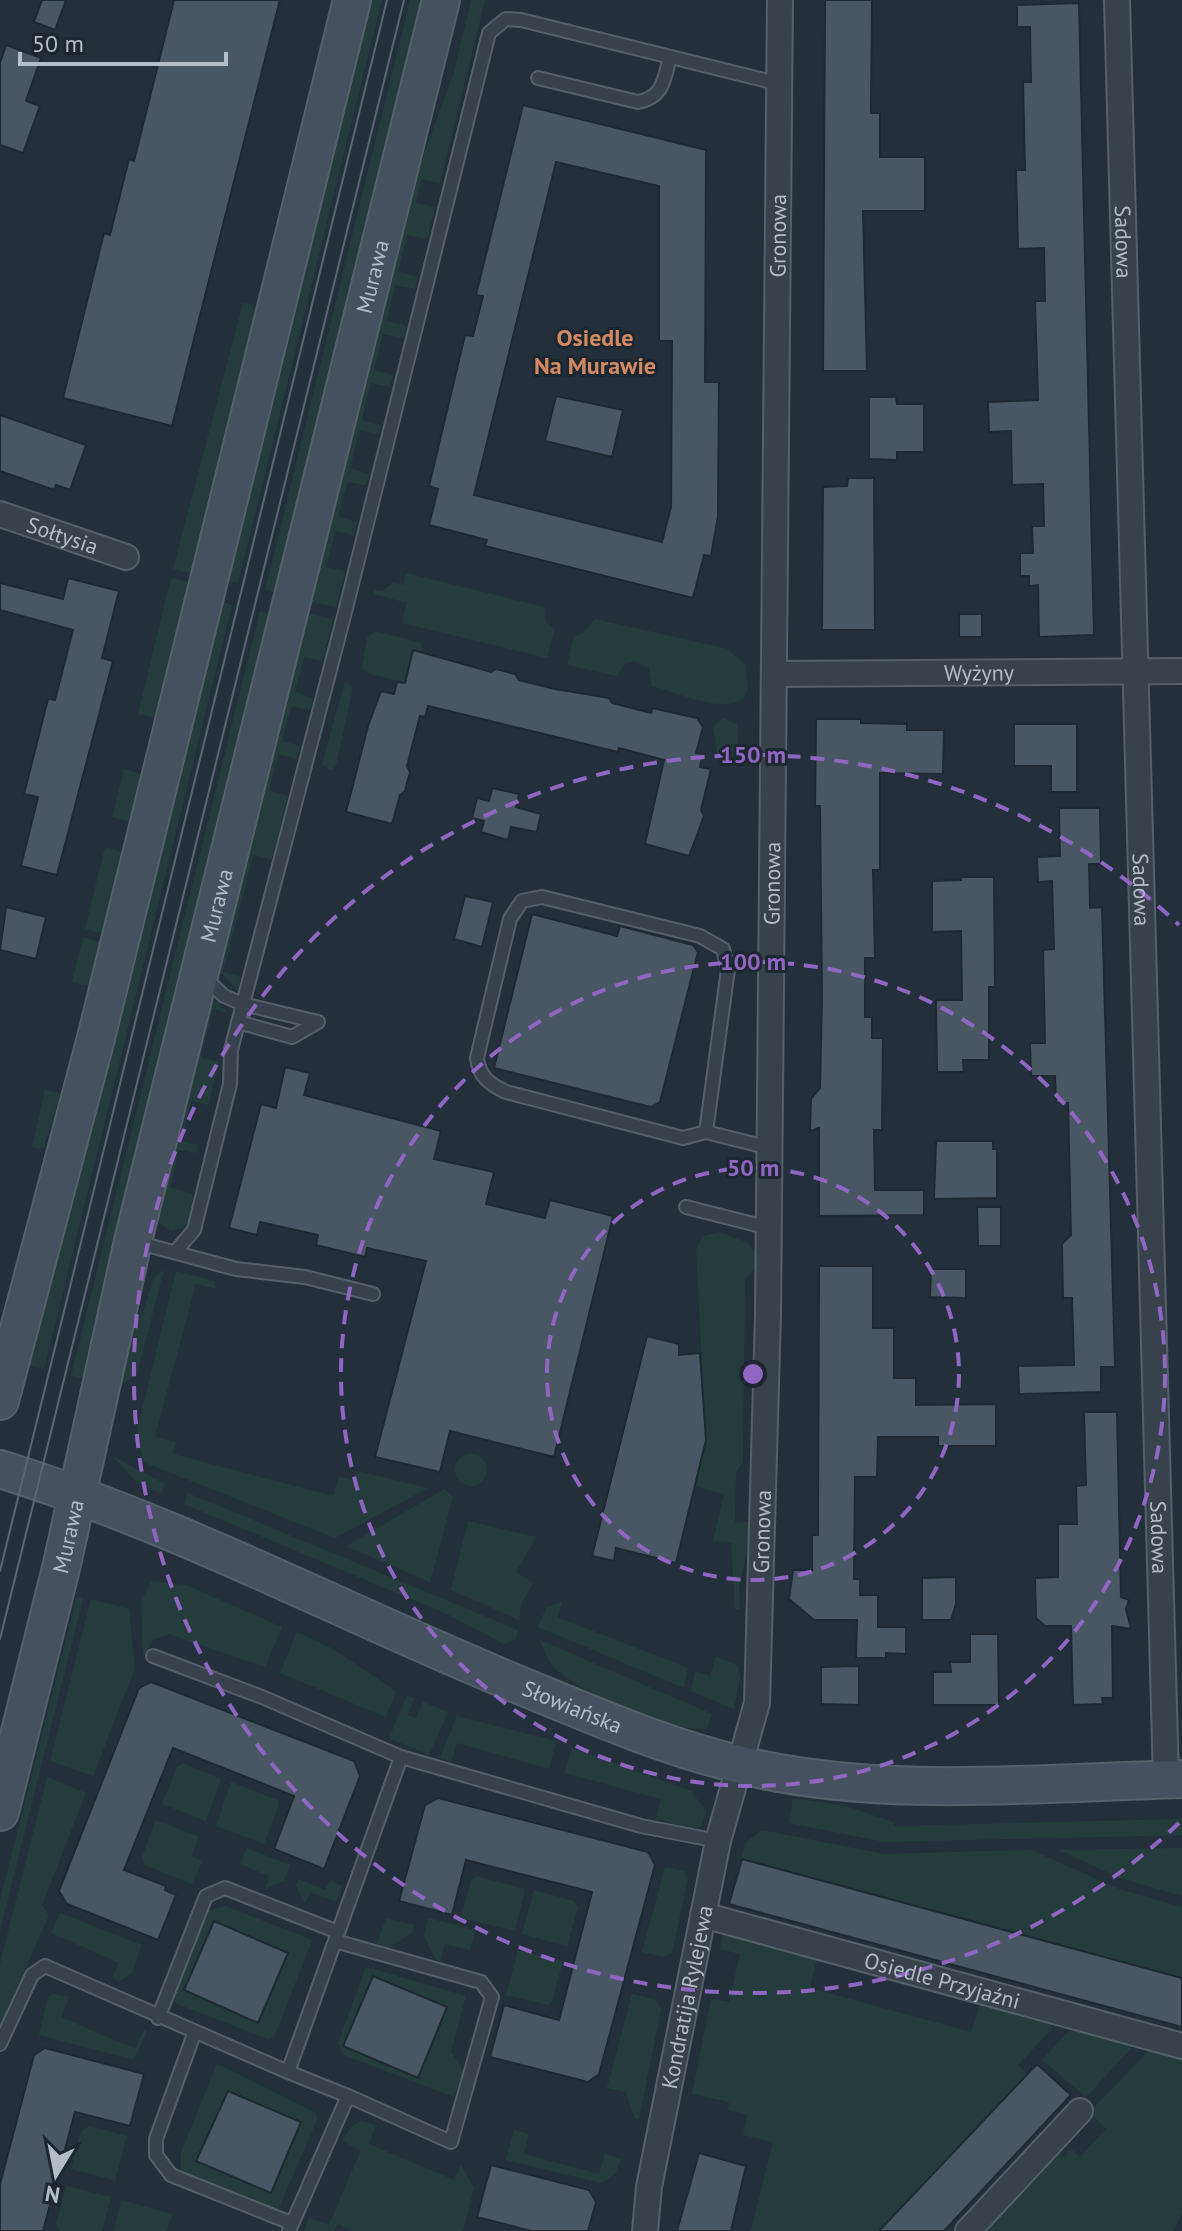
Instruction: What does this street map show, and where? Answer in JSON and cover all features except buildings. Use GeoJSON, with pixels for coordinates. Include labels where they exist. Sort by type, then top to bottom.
{"type":"FeatureCollection","features":[{"type":"Feature","properties":{"kind":"street","name":"Murawa"},"geometry":{"type":"LineString","coordinates":[[0,1812],[77,1493],[133,1241],[441,0]]}},
{"type":"Feature","properties":{"kind":"street","name":"Sadowa"},"geometry":{"type":"LineString","coordinates":[[1117,0],[1134,672],[1174,1779]]}},
{"type":"Feature","properties":{"kind":"street","name":"Gronowa"},"geometry":{"type":"LineString","coordinates":[[742,1765],[757,1703],[769,1228],[780,84],[777,1]]}},
{"type":"Feature","properties":{"kind":"street"},"geometry":{"type":"LineString","coordinates":[[0,1401],[100,1023],[345,2]]}},
{"type":"Feature","properties":{"kind":"street","name":"Sołtysia"},"geometry":{"type":"LineString","coordinates":[[0,514],[126,557]]}},
{"type":"Feature","properties":{"kind":"street","name":"Wyżyny"},"geometry":{"type":"LineString","coordinates":[[775,674],[1182,671]]}},
{"type":"Feature","properties":{"kind":"street","name":"Słowiańska"},"geometry":{"type":"LineString","coordinates":[[0,1469],[77,1493],[181,1534],[573,1708],[676,1748],[742,1765],[843,1782],[910,1785],[1174,1779]]}},
{"type":"Feature","properties":{"kind":"street","name":"Kondratija Rylejewa"},"geometry":{"type":"LineString","coordinates":[[645,2231],[649,2187],[718,1841],[742,1765]]}},
{"type":"Feature","properties":{"kind":"street","name":"Osiedle Przyjaźni"},"geometry":{"type":"LineString","coordinates":[[703,1915],[1182,2046]]}},
{"type":"Feature","properties":{"kind":"street"},"geometry":{"type":"LineString","coordinates":[[968,2231],[1080,2111]]}},
{"type":"Feature","properties":{"kind":"lane"},"geometry":{"type":"LineString","coordinates":[[175,1252],[194,1230],[230,1084],[231,1050],[489,33],[506,19],[521,20],[780,84]]}},
{"type":"Feature","properties":{"kind":"lane"},"geometry":{"type":"LineString","coordinates":[[538,78],[638,102],[652,99],[661,90],[670,57]]}},
{"type":"Feature","properties":{"kind":"lane"},"geometry":{"type":"LineString","coordinates":[[706,1132],[728,969],[723,949],[700,936],[556,901],[532,897],[522,901],[510,919],[477,1058],[479,1070],[486,1080],[506,1092],[683,1138],[706,1132],[770,1148]]}},
{"type":"Feature","properties":{"kind":"lane"},"geometry":{"type":"LineString","coordinates":[[201,974],[224,996],[243,1004],[318,1022],[292,1037],[238,1022]]}},
{"type":"Feature","properties":{"kind":"lane"},"geometry":{"type":"LineString","coordinates":[[686,1207],[769,1228]]}},
{"type":"Feature","properties":{"kind":"lane"},"geometry":{"type":"LineString","coordinates":[[133,1241],[236,1269],[305,1277],[373,1294]]}},
{"type":"Feature","properties":{"kind":"lane"},"geometry":{"type":"LineString","coordinates":[[153,1656],[262,1697],[401,1757],[641,1826],[718,1841]]}},
{"type":"Feature","properties":{"kind":"lane"},"geometry":{"type":"LineString","coordinates":[[288,2072],[401,1757]]}},
{"type":"Feature","properties":{"kind":"lane"},"geometry":{"type":"LineString","coordinates":[[0,2044],[32,1975],[45,1966],[158,2018],[194,2034],[348,2096],[451,2142],[492,1997],[481,1982],[336,1937],[225,1888],[214,1890],[206,1896],[158,2018]]}},
{"type":"Feature","properties":{"kind":"lane"},"geometry":{"type":"LineString","coordinates":[[194,2034],[156,2139],[156,2155],[171,2175],[290,2227],[348,2096]]}},
{"type":"Feature","properties":{"kind":"green space"},"geometry":{"type":"Polygon","coordinates":[[[367,0],[382,0],[238,583],[224,580],[367,0]]]}},
{"type":"Feature","properties":{"kind":"green space"},"geometry":{"type":"Polygon","coordinates":[[[410,0],[423,0],[277,593],[265,590],[410,0]]]}},
{"type":"Feature","properties":{"kind":"green space"},"geometry":{"type":"Polygon","coordinates":[[[471,0],[485,0],[440,183],[421,179],[416,203],[435,207],[427,239],[407,235],[398,271],[417,277],[415,289],[395,285],[387,321],[406,326],[403,338],[383,334],[374,370],[393,375],[390,387],[371,383],[362,420],[381,425],[378,434],[360,430],[350,468],[369,474],[366,485],[347,482],[338,517],[357,522],[354,535],[335,531],[326,567],[345,571],[336,607],[308,601],[407,201],[454,72],[471,0]]]}},
{"type":"Feature","properties":{"kind":"green space"},"geometry":{"type":"Polygon","coordinates":[[[243,303],[250,304],[258,317],[194,574],[173,569],[243,303]]]}},
{"type":"Feature","properties":{"kind":"green space"},"geometry":{"type":"Polygon","coordinates":[[[406,573],[544,607],[546,622],[554,630],[547,658],[402,623],[407,603],[374,594],[375,590],[382,591],[393,583],[404,585],[406,573]]]}},
{"type":"Feature","properties":{"kind":"green space"},"geometry":{"type":"Polygon","coordinates":[[[171,578],[192,583],[160,719],[138,714],[171,578]]]}},
{"type":"Feature","properties":{"kind":"green space"},"geometry":{"type":"Polygon","coordinates":[[[218,601],[232,605],[44,1369],[29,1365],[218,601]]]}},
{"type":"Feature","properties":{"kind":"green space"},"geometry":{"type":"Polygon","coordinates":[[[260,611],[272,614],[83,1379],[71,1376],[260,611]]]}},
{"type":"Feature","properties":{"kind":"green space"},"geometry":{"type":"Polygon","coordinates":[[[305,613],[333,619],[322,661],[304,657],[295,692],[313,698],[310,710],[291,706],[282,741],[300,746],[297,759],[278,754],[269,790],[288,796],[272,859],[253,855],[223,972],[241,977],[238,990],[219,971],[305,613]]]}},
{"type":"Feature","properties":{"kind":"green space"},"geometry":{"type":"Polygon","coordinates":[[[595,619],[728,649],[745,664],[748,687],[745,697],[726,704],[713,703],[652,686],[649,668],[634,661],[626,663],[617,676],[567,665],[574,636],[583,633],[595,619]]]}},
{"type":"Feature","properties":{"kind":"green space"},"geometry":{"type":"Polygon","coordinates":[[[375,631],[422,643],[421,652],[412,651],[405,683],[367,673],[362,667],[367,638],[375,631]]]}},
{"type":"Feature","properties":{"kind":"green space"},"geometry":{"type":"Polygon","coordinates":[[[345,682],[353,687],[336,766],[331,770],[322,764],[345,682]]]}},
{"type":"Feature","properties":{"kind":"green space"},"geometry":{"type":"Polygon","coordinates":[[[723,718],[737,724],[738,750],[730,760],[724,760],[717,752],[713,727],[723,718]]]}},
{"type":"Feature","properties":{"kind":"green space"},"geometry":{"type":"Polygon","coordinates":[[[124,769],[146,775],[134,823],[112,817],[124,769]]]}},
{"type":"Feature","properties":{"kind":"green space"},"geometry":{"type":"Polygon","coordinates":[[[105,847],[126,853],[106,934],[85,929],[105,847]]]}},
{"type":"Feature","properties":{"kind":"green space"},"geometry":{"type":"Polygon","coordinates":[[[83,937],[104,943],[93,987],[72,982],[83,937]]]}},
{"type":"Feature","properties":{"kind":"green space"},"geometry":{"type":"Polygon","coordinates":[[[216,1001],[227,1012],[213,1009],[201,1058],[219,1062],[208,1105],[191,1101],[181,1141],[198,1145],[196,1153],[179,1150],[170,1187],[192,1194],[192,1213],[182,1228],[170,1231],[160,1223],[156,1214],[210,1003],[216,1001]]]}},
{"type":"Feature","properties":{"kind":"green space"},"geometry":{"type":"Polygon","coordinates":[[[45,1090],[61,1093],[43,1149],[32,1147],[45,1090]]]}},
{"type":"Feature","properties":{"kind":"green space"},"geometry":{"type":"Polygon","coordinates":[[[720,1232],[748,1243],[755,1251],[755,1269],[745,1279],[743,1462],[736,1472],[735,1522],[753,1522],[739,1588],[740,1609],[735,1609],[731,1543],[713,1541],[724,1494],[695,1486],[706,1440],[696,1249],[703,1236],[720,1232]]]}},
{"type":"Feature","properties":{"kind":"green space"},"geometry":{"type":"Polygon","coordinates":[[[164,1269],[137,1375],[115,1387],[128,1329],[143,1312],[153,1279],[164,1269]]]}},
{"type":"Feature","properties":{"kind":"green space"},"geometry":{"type":"Polygon","coordinates":[[[176,1271],[214,1281],[217,1289],[196,1284],[155,1436],[176,1442],[173,1454],[333,1496],[339,1477],[354,1481],[357,1471],[428,1488],[335,1538],[143,1462],[137,1430],[176,1271]]]}},
{"type":"Feature","properties":{"kind":"green space"},"geometry":{"type":"Polygon","coordinates":[[[471,1454],[482,1459],[487,1470],[482,1481],[471,1486],[460,1481],[455,1470],[460,1459],[471,1454]]]}},
{"type":"Feature","properties":{"kind":"green space"},"geometry":{"type":"Polygon","coordinates":[[[114,1457],[165,1484],[161,1494],[136,1482],[114,1457]]]}},
{"type":"Feature","properties":{"kind":"green space"},"geometry":{"type":"Polygon","coordinates":[[[445,1489],[453,1497],[430,1582],[346,1546],[445,1489]]]}},
{"type":"Feature","properties":{"kind":"green space"},"geometry":{"type":"Polygon","coordinates":[[[188,1493],[518,1630],[516,1639],[504,1644],[447,1614],[184,1504],[188,1493]]]}},
{"type":"Feature","properties":{"kind":"green space"},"geometry":{"type":"Polygon","coordinates":[[[468,1521],[536,1537],[516,1572],[533,1583],[521,1605],[519,1620],[451,1590],[468,1521]]]}},
{"type":"Feature","properties":{"kind":"green space"},"geometry":{"type":"Polygon","coordinates":[[[151,1581],[186,1585],[282,1627],[265,1667],[169,1634],[154,1639],[143,1656],[141,1602],[151,1581]]]}},
{"type":"Feature","properties":{"kind":"green space"},"geometry":{"type":"Polygon","coordinates":[[[77,1597],[83,1599],[0,1931],[0,1900],[77,1597]]]}},
{"type":"Feature","properties":{"kind":"green space"},"geometry":{"type":"Polygon","coordinates":[[[91,1599],[129,1609],[135,1668],[93,1776],[50,1761],[91,1599]]]}},
{"type":"Feature","properties":{"kind":"green space"},"geometry":{"type":"Polygon","coordinates":[[[563,1601],[557,1617],[688,1668],[684,1688],[538,1627],[546,1608],[563,1601]]]}},
{"type":"Feature","properties":{"kind":"green space"},"geometry":{"type":"Polygon","coordinates":[[[297,1632],[331,1648],[396,1691],[386,1717],[280,1673],[297,1632]]]}},
{"type":"Feature","properties":{"kind":"green space"},"geometry":{"type":"Polygon","coordinates":[[[540,1640],[712,1714],[707,1729],[649,1718],[583,1688],[554,1667],[540,1640]]]}},
{"type":"Feature","properties":{"kind":"green space"},"geometry":{"type":"Polygon","coordinates":[[[716,1656],[738,1666],[740,1678],[734,1709],[691,1691],[695,1671],[710,1676],[716,1656]]]}},
{"type":"Feature","properties":{"kind":"green space"},"geometry":{"type":"Polygon","coordinates":[[[407,1695],[414,1698],[408,1715],[416,1718],[423,1702],[448,1712],[429,1755],[389,1738],[407,1695]]]}},
{"type":"Feature","properties":{"kind":"green space"},"geometry":{"type":"Polygon","coordinates":[[[457,1716],[556,1741],[549,1769],[457,1743],[451,1762],[440,1758],[457,1716]]]}},
{"type":"Feature","properties":{"kind":"green space"},"geometry":{"type":"Polygon","coordinates":[[[572,1748],[691,1791],[706,1811],[702,1826],[690,1829],[656,1818],[661,1799],[565,1773],[572,1748]]]}},
{"type":"Feature","properties":{"kind":"green space"},"geometry":{"type":"Polygon","coordinates":[[[183,1763],[221,1779],[206,1821],[162,1804],[177,1767],[183,1763]]]}},
{"type":"Feature","properties":{"kind":"green space"},"geometry":{"type":"Polygon","coordinates":[[[47,1777],[86,1793],[42,1905],[49,1915],[0,2027],[0,1964],[47,1777]]]}},
{"type":"Feature","properties":{"kind":"green space"},"geometry":{"type":"Polygon","coordinates":[[[231,1782],[277,1800],[279,1805],[264,1844],[216,1826],[231,1782]]]}},
{"type":"Feature","properties":{"kind":"green space"},"geometry":{"type":"Polygon","coordinates":[[[793,1798],[846,1806],[893,1822],[894,1826],[1182,1819],[1182,1835],[885,1842],[789,1823],[793,1798]]]}},
{"type":"Feature","properties":{"kind":"green space"},"geometry":{"type":"Polygon","coordinates":[[[156,1820],[199,1837],[191,1856],[202,1861],[192,1884],[145,1865],[142,1857],[156,1820]]]}},
{"type":"Feature","properties":{"kind":"green space"},"geometry":{"type":"Polygon","coordinates":[[[762,1830],[884,1854],[1031,1850],[1119,1889],[1182,1907],[1182,1978],[742,1859],[745,1843],[762,1830]]]}},
{"type":"Feature","properties":{"kind":"green space"},"geometry":{"type":"Polygon","coordinates":[[[247,1848],[290,1865],[284,1881],[265,1889],[269,1876],[240,1864],[247,1848]]]}},
{"type":"Feature","properties":{"kind":"green space"},"geometry":{"type":"Polygon","coordinates":[[[1182,1848],[1182,1896],[1120,1878],[1059,1850],[1182,1848]]]}},
{"type":"Feature","properties":{"kind":"green space"},"geometry":{"type":"Polygon","coordinates":[[[665,1867],[684,1871],[688,1878],[672,1953],[664,1957],[642,1952],[665,1867]]]}},
{"type":"Feature","properties":{"kind":"green space"},"geometry":{"type":"Polygon","coordinates":[[[476,1876],[525,1889],[515,1931],[461,1918],[471,1880],[476,1876]]]}},
{"type":"Feature","properties":{"kind":"green space"},"geometry":{"type":"Polygon","coordinates":[[[298,1879],[325,1890],[330,1881],[342,1886],[336,1902],[310,1892],[305,1904],[296,1885],[298,1879]]]}},
{"type":"Feature","properties":{"kind":"green space"},"geometry":{"type":"Polygon","coordinates":[[[534,1890],[574,1901],[578,1908],[567,1946],[522,1934],[534,1890]]]}},
{"type":"Feature","properties":{"kind":"green space"},"geometry":{"type":"Polygon","coordinates":[[[225,1906],[312,1940],[275,2035],[268,2039],[177,2004],[173,1999],[206,1911],[225,1906]],[[214,1921],[184,1990],[258,2023],[288,1954],[214,1921]]]}},
{"type":"Feature","properties":{"kind":"green space"},"geometry":{"type":"Polygon","coordinates":[[[60,1913],[142,1945],[132,1972],[119,1982],[112,1978],[119,1963],[51,1933],[60,1913]]]}},
{"type":"Feature","properties":{"kind":"green space"},"geometry":{"type":"Polygon","coordinates":[[[386,1918],[414,1925],[412,1932],[389,1948],[377,1944],[386,1918]]]}},
{"type":"Feature","properties":{"kind":"green space"},"geometry":{"type":"Polygon","coordinates":[[[428,1918],[475,1930],[470,1950],[445,1944],[440,1962],[436,1960],[424,1936],[428,1918]]]}},
{"type":"Feature","properties":{"kind":"green space"},"geometry":{"type":"Polygon","coordinates":[[[724,1928],[818,1954],[810,1988],[971,2032],[982,1999],[1048,2017],[1052,2029],[1018,2065],[1027,2074],[879,2231],[751,2231],[773,2142],[743,2135],[747,2114],[728,2110],[729,2102],[692,2094],[711,1999],[729,2002],[740,1954],[720,1949],[724,1928]]]}},
{"type":"Feature","properties":{"kind":"green space"},"geometry":{"type":"Polygon","coordinates":[[[518,1950],[563,1961],[552,2001],[548,2005],[506,1995],[518,1950]]]}},
{"type":"Feature","properties":{"kind":"green space"},"geometry":{"type":"Polygon","coordinates":[[[366,1967],[466,1996],[451,2051],[464,2073],[454,2097],[344,2055],[338,2043],[366,1967]],[[373,1976],[343,2046],[417,2078],[447,2007],[373,1976]]]}},
{"type":"Feature","properties":{"kind":"green space"},"geometry":{"type":"Polygon","coordinates":[[[53,1994],[69,1997],[61,2017],[135,2049],[144,2030],[147,2031],[134,2060],[39,2035],[48,1997],[53,1994]]]}},
{"type":"Feature","properties":{"kind":"green space"},"geometry":{"type":"Polygon","coordinates":[[[632,1994],[654,1999],[661,2009],[639,2119],[635,2119],[626,2092],[607,2088],[632,1994]]]}},
{"type":"Feature","properties":{"kind":"green space"},"geometry":{"type":"Polygon","coordinates":[[[1082,2026],[1138,2041],[1086,2097],[1042,2060],[1067,2033],[1082,2026]]]}},
{"type":"Feature","properties":{"kind":"green space"},"geometry":{"type":"Polygon","coordinates":[[[1153,2046],[1182,2054],[1182,2213],[1173,2231],[980,2231],[1056,2150],[1064,2157],[1071,2149],[1080,2157],[1106,2129],[1089,2113],[1153,2046]]]}},
{"type":"Feature","properties":{"kind":"green space"},"geometry":{"type":"Polygon","coordinates":[[[217,2064],[316,2113],[317,2120],[278,2210],[181,2170],[181,2152],[217,2064]]]}},
{"type":"Feature","properties":{"kind":"green space"},"geometry":{"type":"Polygon","coordinates":[[[361,2121],[376,2125],[369,2144],[454,2180],[461,2165],[474,2188],[463,2231],[353,2231],[338,2224],[334,2231],[304,2231],[309,2218],[329,2225],[361,2150],[342,2141],[351,2127],[361,2121]]]}},
{"type":"Feature","properties":{"kind":"green space"},"geometry":{"type":"Polygon","coordinates":[[[89,2126],[127,2136],[115,2180],[71,2169],[81,2132],[89,2126]]]}},
{"type":"Feature","properties":{"kind":"green space"},"geometry":{"type":"Polygon","coordinates":[[[514,2130],[529,2134],[524,2154],[599,2174],[605,2154],[621,2159],[615,2174],[601,2183],[506,2160],[514,2130]]]}},
{"type":"Feature","properties":{"kind":"green space"},"geometry":{"type":"Polygon","coordinates":[[[66,2186],[111,2197],[102,2231],[60,2231],[56,2224],[66,2186]]]}},
{"type":"Feature","properties":{"kind":"green space"},"geometry":{"type":"Polygon","coordinates":[[[121,2200],[172,2214],[167,2231],[114,2231],[121,2200]]]}},
{"type":"Feature","properties":{"kind":"tram line"},"geometry":{"type":"LineString","coordinates":[[0,1571],[387,0]]}},
{"type":"Feature","properties":{"kind":"tram line"},"geometry":{"type":"LineString","coordinates":[[0,1639],[404,0]]}},
{"type":"Feature","properties":{"kind":"district","name":"Osiedle Na Murawie"},"geometry":{"type":"Point","coordinates":[595,351]}}]}
